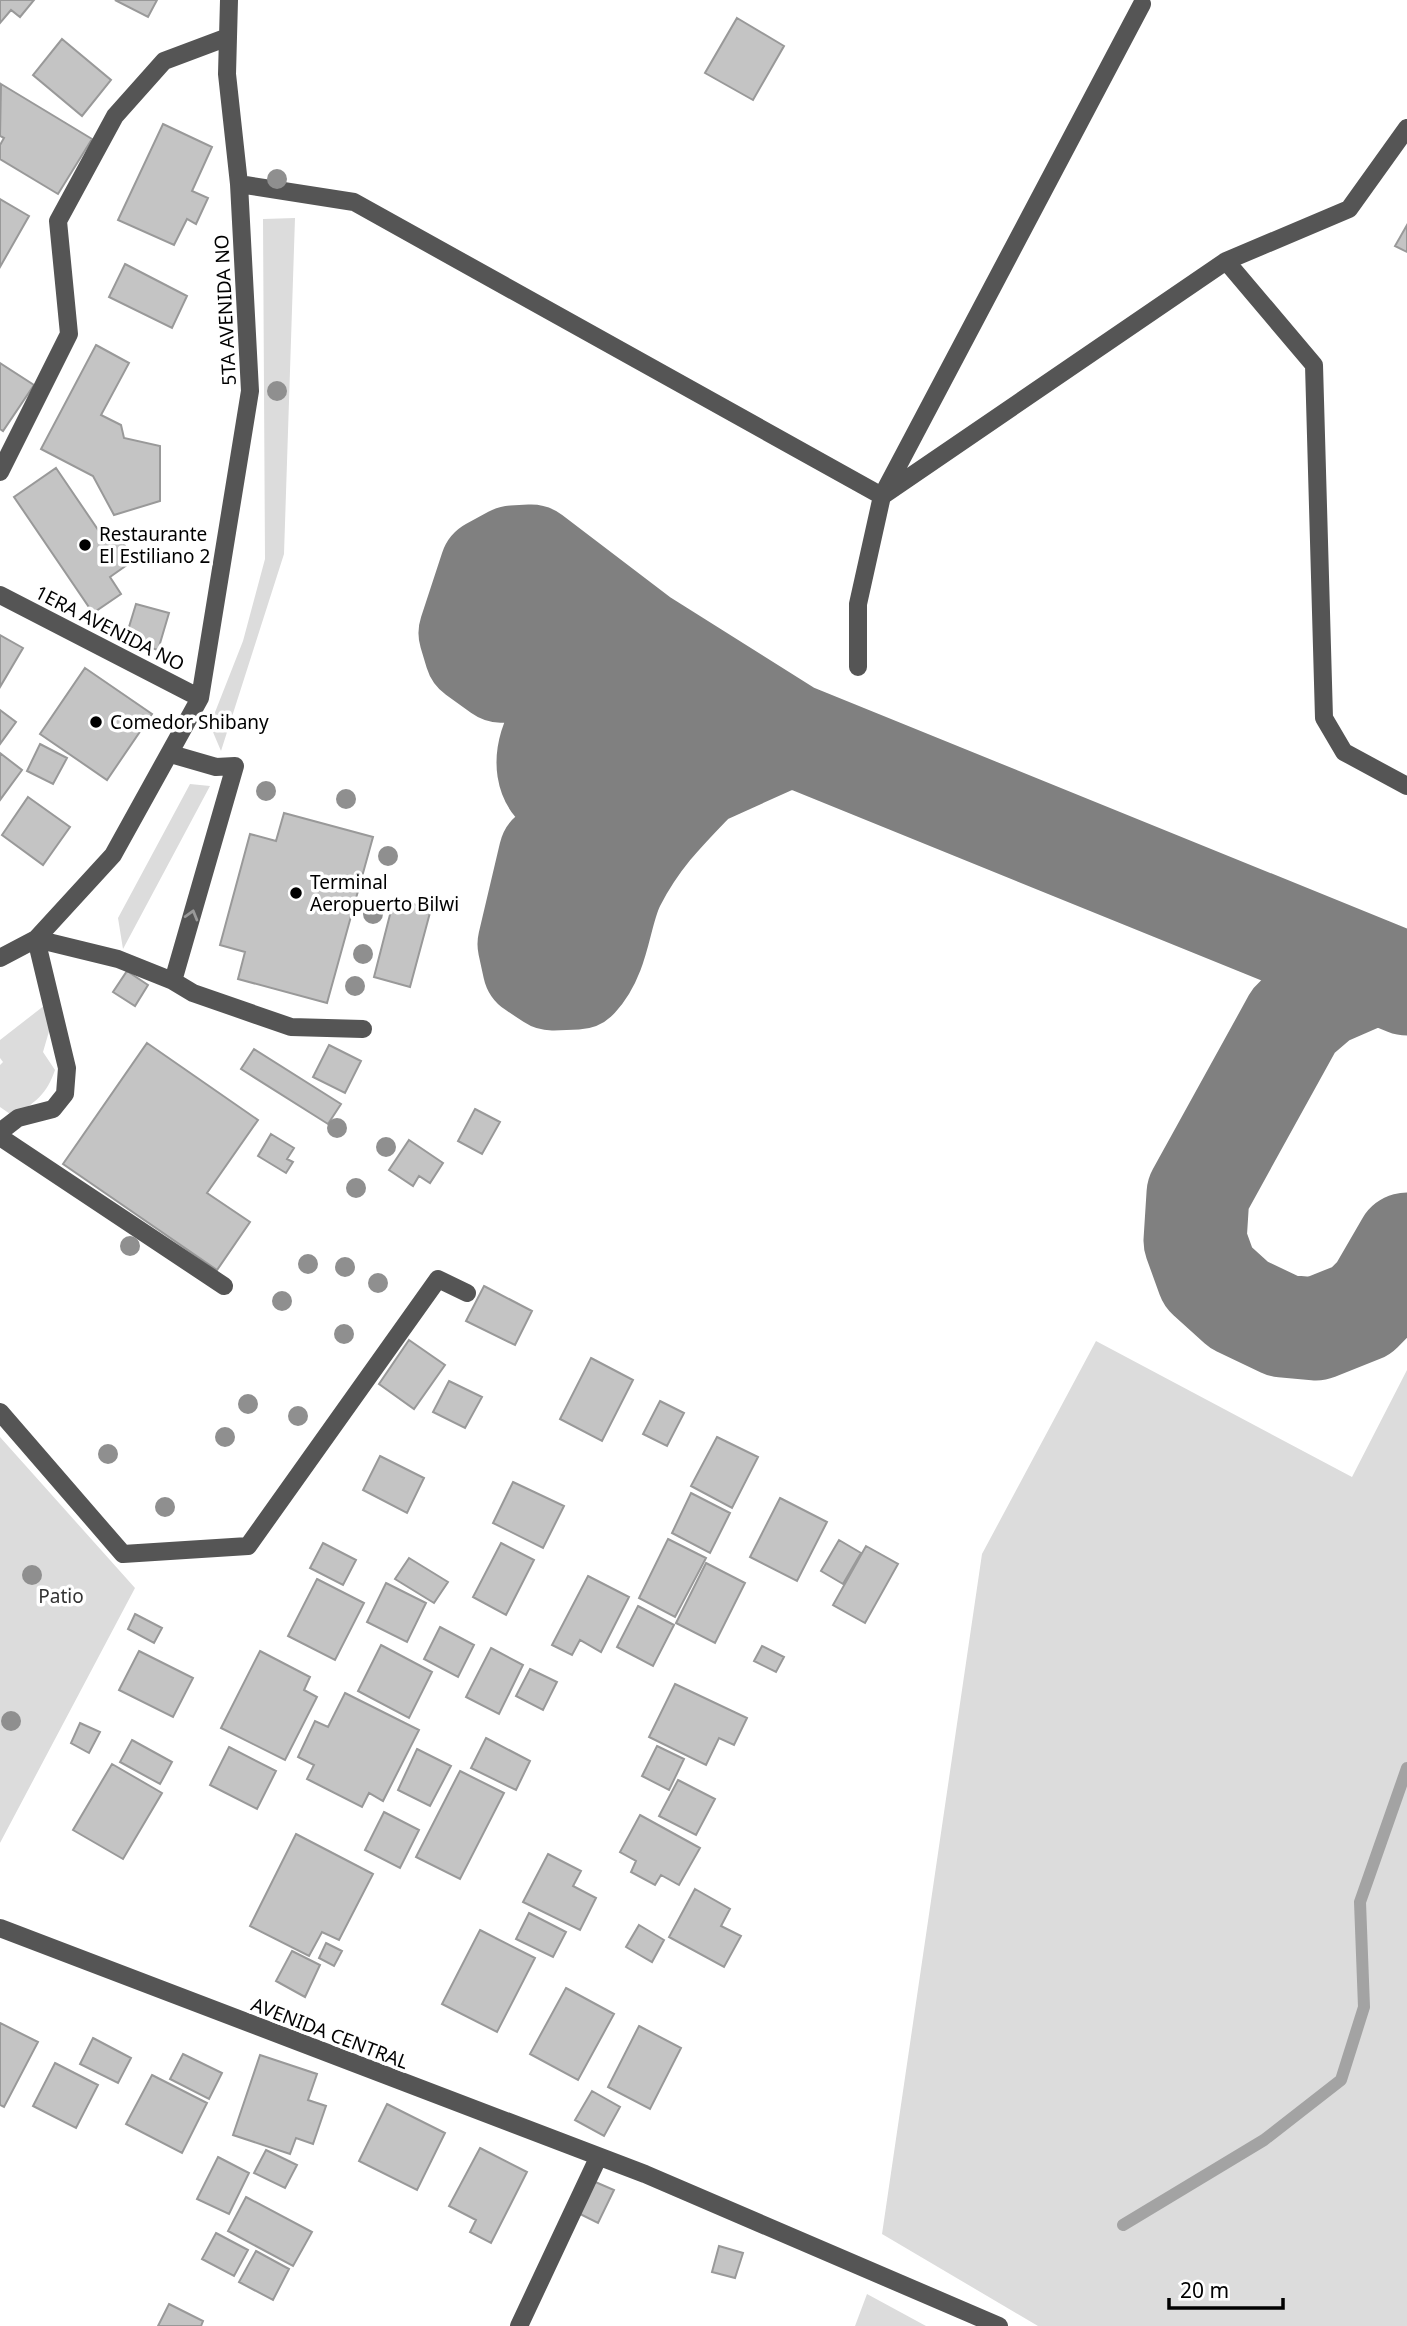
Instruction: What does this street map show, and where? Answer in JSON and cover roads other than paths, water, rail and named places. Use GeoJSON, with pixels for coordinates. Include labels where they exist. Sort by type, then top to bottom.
{"type":"FeatureCollection","features":[{"type":"Feature","properties":{"kind":"street","name":"5TA AVENIDA NO"},"geometry":{"type":"LineString","coordinates":[[0,958],[36,939],[113,855],[200,698],[250,391],[239,184],[228,74],[229,0]]}},
{"type":"Feature","properties":{"kind":"street"},"geometry":{"type":"LineString","coordinates":[[858,667],[858,604],[882,496],[1142,4]]}},
{"type":"Feature","properties":{"kind":"street"},"geometry":{"type":"LineString","coordinates":[[0,472],[69,334],[58,221],[115,116],[164,61],[228,37]]}},
{"type":"Feature","properties":{"kind":"street"},"geometry":{"type":"LineString","coordinates":[[882,496],[1226,261],[1349,209],[1407,128]]}},
{"type":"Feature","properties":{"kind":"street"},"geometry":{"type":"LineString","coordinates":[[239,184],[354,202],[882,496]]}},
{"type":"Feature","properties":{"kind":"street"},"geometry":{"type":"LineString","coordinates":[[1226,261],[1314,365],[1324,718],[1344,752],[1407,786]]}},
{"type":"Feature","properties":{"kind":"street","name":"1ERA AVENIDA NO"},"geometry":{"type":"LineString","coordinates":[[0,595],[200,698]]}},
{"type":"Feature","properties":{"kind":"street"},"geometry":{"type":"LineString","coordinates":[[171,754],[216,767],[235,766],[173,981]]}},
{"type":"Feature","properties":{"kind":"street"},"geometry":{"type":"LineString","coordinates":[[224,1286],[0,1134],[18,1118],[53,1109],[65,1094],[67,1068],[36,939],[118,959],[173,981],[193,993],[291,1027],[363,1029]]}},
{"type":"Feature","properties":{"kind":"street"},"geometry":{"type":"LineString","coordinates":[[0,1412],[123,1554],[248,1546],[438,1279],[467,1293]]}},
{"type":"Feature","properties":{"kind":"street","name":"AVENIDA CENTRAL"},"geometry":{"type":"LineString","coordinates":[[0,1928],[645,2174],[999,2326]]}},
{"type":"Feature","properties":{"kind":"street"},"geometry":{"type":"LineString","coordinates":[[519,2326],[598,2158]]}},
{"type":"Feature","properties":{"kind":"waterway"},"geometry":{"type":"LineString","coordinates":[[1123,2225],[1264,2140],[1341,2080],[1364,2007],[1360,1902],[1407,1768]]}},
{"type":"Feature","properties":{"kind":"place","name":"Restaurante El Estiliano 2"},"geometry":{"type":"Point","coordinates":[85,545]}},
{"type":"Feature","properties":{"kind":"place","name":"Comedor Shibany"},"geometry":{"type":"Point","coordinates":[96,722]}},
{"type":"Feature","properties":{"kind":"place","name":"Terminal Aeropuerto Bilwi"},"geometry":{"type":"Point","coordinates":[296,893]}},
{"type":"Feature","properties":{"kind":"park label","name":"Patio"},"geometry":{"type":"Point","coordinates":[61,1596]}}]}
